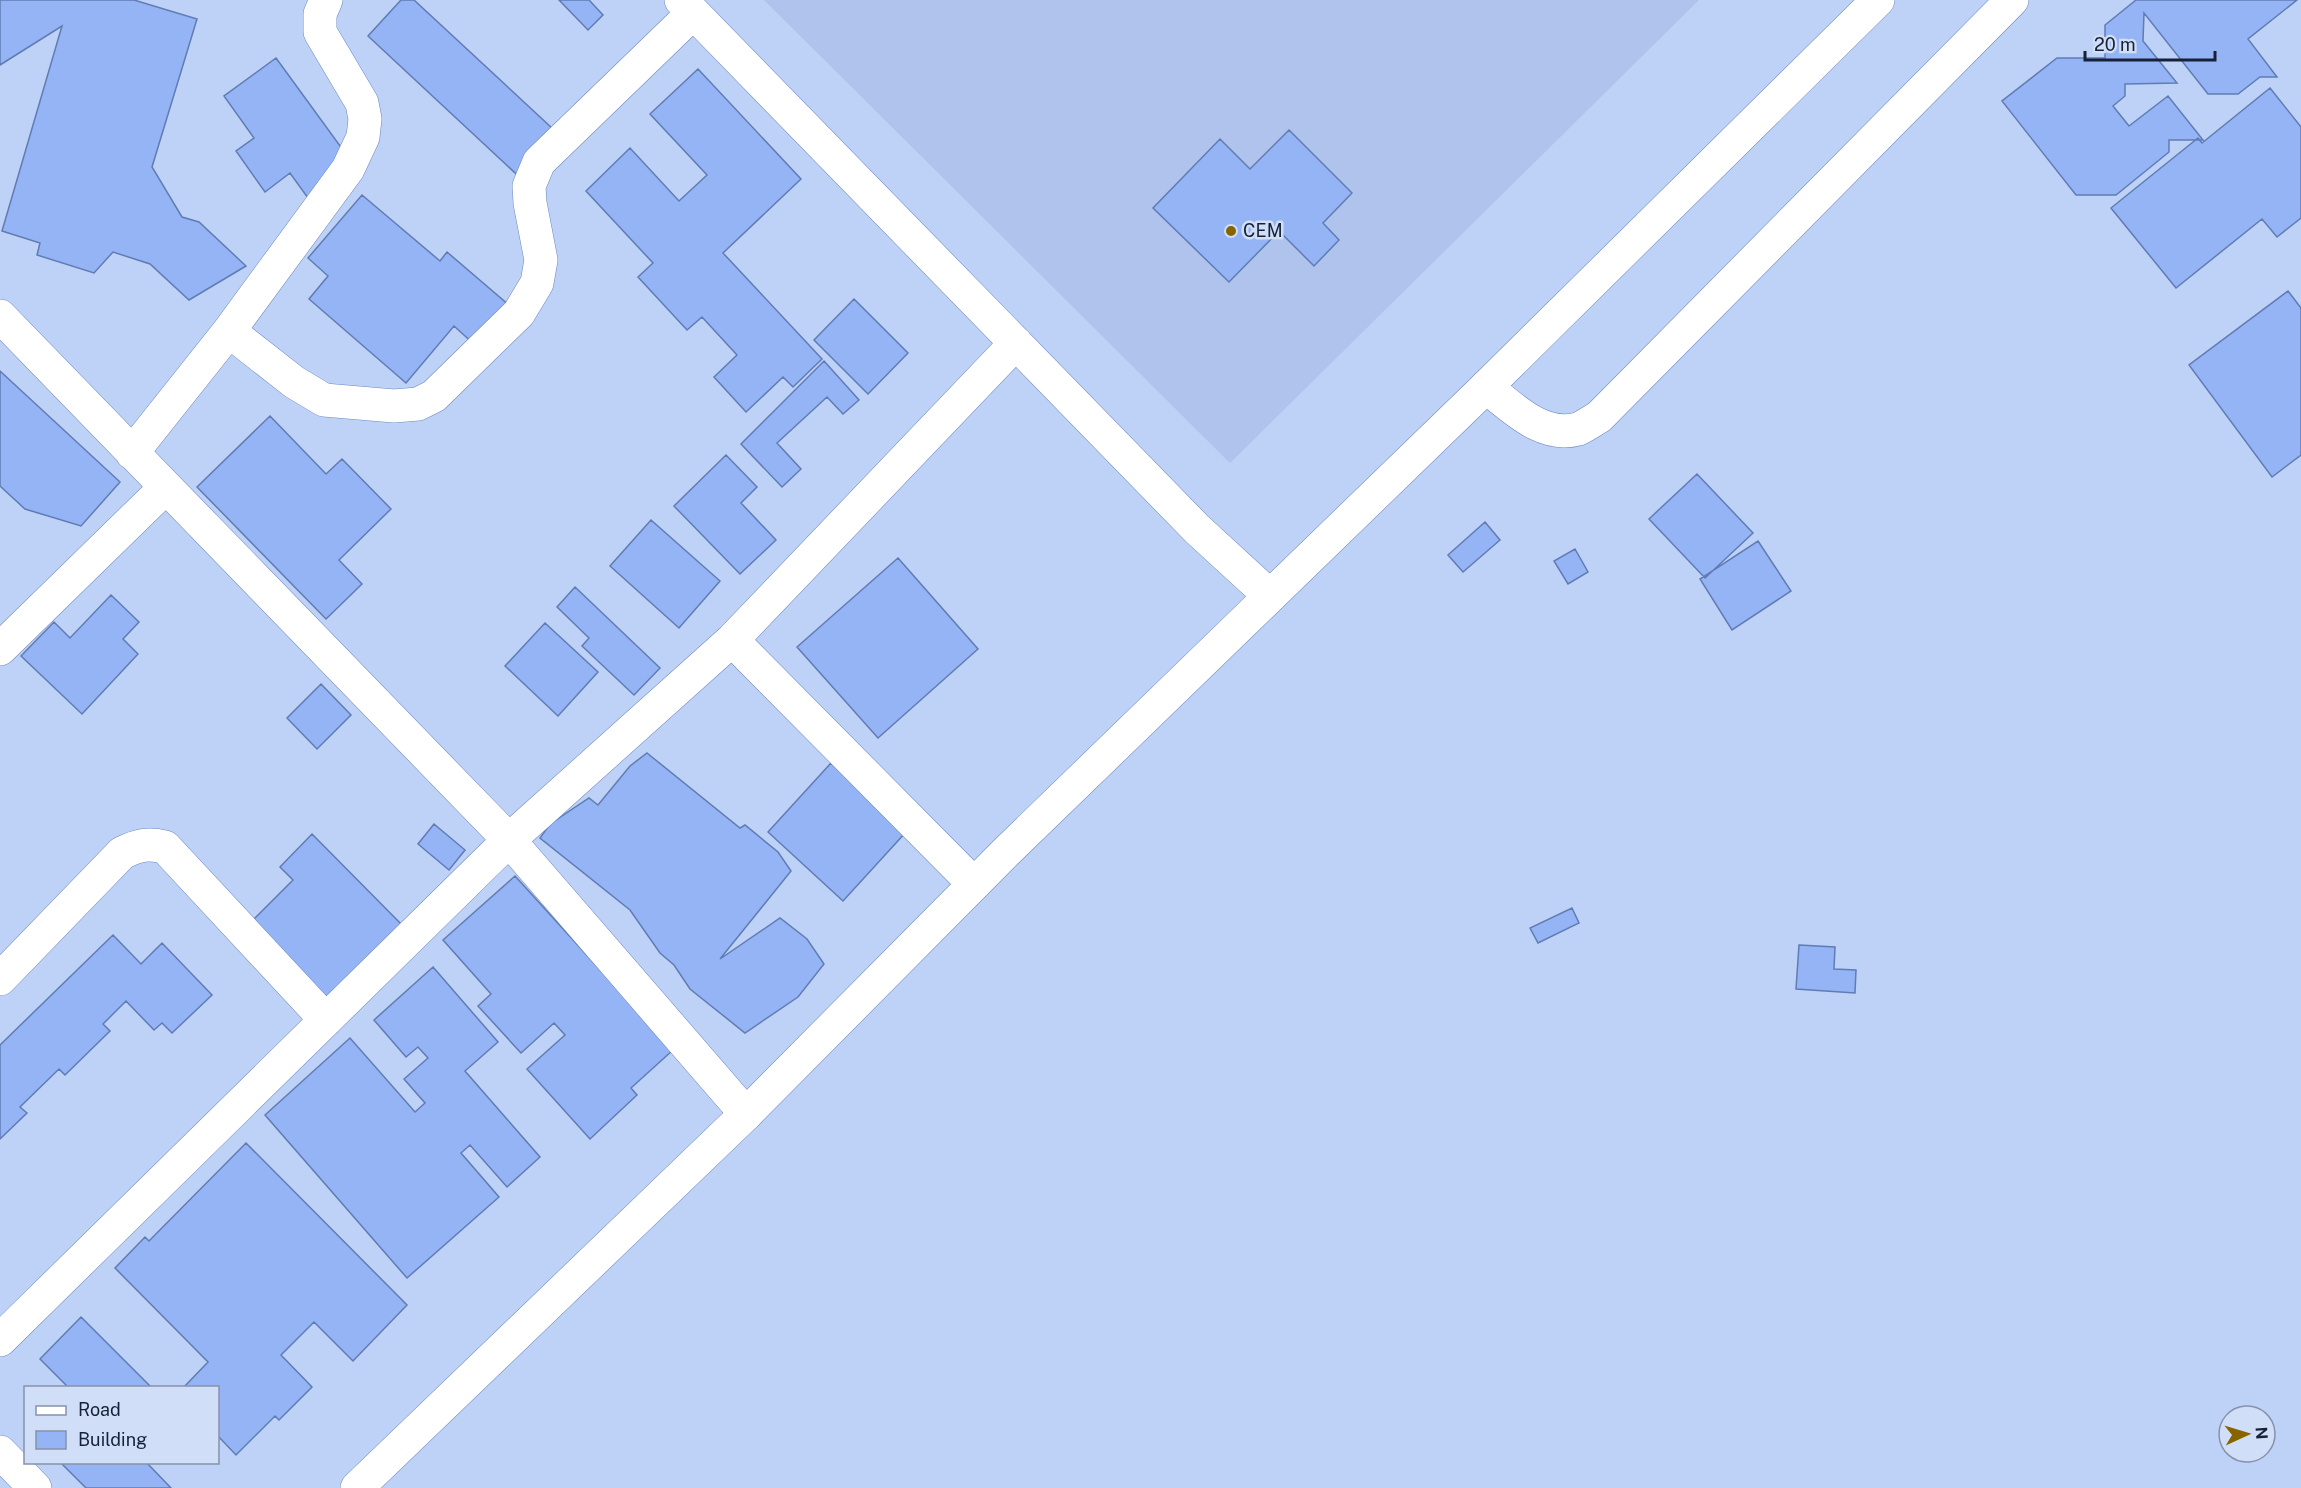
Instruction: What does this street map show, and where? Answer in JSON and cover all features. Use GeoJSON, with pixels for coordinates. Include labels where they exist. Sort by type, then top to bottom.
{"type":"FeatureCollection","features":[{"type":"Feature","properties":{"kind":"street"},"geometry":{"type":"LineString","coordinates":[[132,453],[229,331],[348,169],[363,137],[365,119],[362,103],[320,32],[320,14],[326,0]]}},
{"type":"Feature","properties":{"kind":"street"},"geometry":{"type":"LineString","coordinates":[[357,1488],[746,1114],[974,884],[1486,387],[1878,0]]}},
{"type":"Feature","properties":{"kind":"street"},"geometry":{"type":"LineString","coordinates":[[1486,387],[1532,422],[1552,430],[1578,429],[1599,417],[2012,0]]}},
{"type":"Feature","properties":{"kind":"street"},"geometry":{"type":"LineString","coordinates":[[229,331],[294,382],[324,400],[394,406],[418,404],[434,396],[519,313],[537,282],[541,260],[529,186],[539,162],[687,6],[1197,529],[1270,596]]}},
{"type":"Feature","properties":{"kind":"street"},"geometry":{"type":"LineString","coordinates":[[0,316],[509,840],[746,1114]]}},
{"type":"Feature","properties":{"kind":"street"},"geometry":{"type":"LineString","coordinates":[[0,1340],[509,840],[732,640],[1016,343]]}},
{"type":"Feature","properties":{"kind":"street"},"geometry":{"type":"LineString","coordinates":[[0,650],[165,488]]}},
{"type":"Feature","properties":{"kind":"street"},"geometry":{"type":"LineString","coordinates":[[732,640],[974,884]]}},
{"type":"Feature","properties":{"kind":"street"},"geometry":{"type":"LineString","coordinates":[[0,979],[122,852],[137,845],[151,843],[165,847],[326,1020]]}},
{"type":"Feature","properties":{"kind":"street"},"geometry":{"type":"LineString","coordinates":[[0,1452],[35,1488]]}},
{"type":"Feature","properties":{"kind":"shaded area","name":"CEM"},"geometry":{"type":"Polygon","coordinates":[[[764,0],[1699,0],[1230,463],[764,0]]]}},
{"type":"Feature","properties":{"kind":"building"},"geometry":{"type":"Polygon","coordinates":[[[0,0],[134,0],[197,19],[152,167],[182,217],[199,222],[246,266],[189,300],[150,264],[113,252],[94,273],[37,255],[40,243],[2,231],[62,26],[0,65],[0,0]]]}},
{"type":"Feature","properties":{"kind":"building"},"geometry":{"type":"Polygon","coordinates":[[[401,0],[414,0],[567,142],[528,185],[368,36],[401,0]]]}},
{"type":"Feature","properties":{"kind":"building"},"geometry":{"type":"Polygon","coordinates":[[[559,0],[589,0],[603,15],[588,30],[559,0]]]}},
{"type":"Feature","properties":{"kind":"building"},"geometry":{"type":"Polygon","coordinates":[[[2136,0],[2297,0],[2248,39],[2277,77],[2260,77],[2238,94],[2208,94],[2144,13],[2143,41],[2177,83],[2125,84],[2125,96],[2113,106],[2129,126],[2168,96],[2203,140],[2169,140],[2169,152],[2116,195],[2076,195],[2002,101],[2057,58],[2105,58],[2105,25],[2136,0]]]}},
{"type":"Feature","properties":{"kind":"building"},"geometry":{"type":"Polygon","coordinates":[[[276,58],[354,165],[308,198],[290,173],[265,192],[236,151],[254,138],[224,96],[276,58]]]}},
{"type":"Feature","properties":{"kind":"building"},"geometry":{"type":"Polygon","coordinates":[[[698,69],[801,179],[723,253],[822,359],[793,387],[783,377],[746,412],[714,377],[737,355],[702,317],[687,330],[638,277],[653,263],[586,191],[630,148],[679,201],[707,175],[650,114],[698,69]]]}},
{"type":"Feature","properties":{"kind":"building"},"geometry":{"type":"Polygon","coordinates":[[[2270,88],[2301,127],[2301,218],[2277,237],[2262,219],[2176,288],[2111,208],[2198,138],[2202,143],[2270,88]]]}},
{"type":"Feature","properties":{"kind":"building"},"geometry":{"type":"Polygon","coordinates":[[[1289,130],[1352,193],[1323,223],[1339,240],[1314,266],[1279,231],[1229,282],[1153,208],[1220,139],[1250,169],[1289,130]]]}},
{"type":"Feature","properties":{"kind":"building"},"geometry":{"type":"Polygon","coordinates":[[[362,195],[440,261],[447,252],[510,306],[476,346],[454,326],[406,383],[309,299],[328,276],[308,258],[362,195]]]}},
{"type":"Feature","properties":{"kind":"building"},"geometry":{"type":"Polygon","coordinates":[[[2288,291],[2301,308],[2301,455],[2272,477],[2189,365],[2288,291]]]}},
{"type":"Feature","properties":{"kind":"building"},"geometry":{"type":"Polygon","coordinates":[[[854,299],[908,353],[868,394],[814,340],[854,299]]]}},
{"type":"Feature","properties":{"kind":"building"},"geometry":{"type":"Polygon","coordinates":[[[824,361],[859,400],[843,414],[827,397],[777,443],[801,469],[782,487],[741,444],[824,361]]]}},
{"type":"Feature","properties":{"kind":"building"},"geometry":{"type":"Polygon","coordinates":[[[0,371],[120,482],[81,526],[25,509],[0,486],[0,371]]]}},
{"type":"Feature","properties":{"kind":"building"},"geometry":{"type":"Polygon","coordinates":[[[270,416],[326,474],[342,459],[391,509],[339,560],[362,584],[326,619],[197,487],[270,416]]]}},
{"type":"Feature","properties":{"kind":"building"},"geometry":{"type":"Polygon","coordinates":[[[726,455],[757,487],[741,503],[776,540],[740,574],[674,506],[726,455]]]}},
{"type":"Feature","properties":{"kind":"building"},"geometry":{"type":"Polygon","coordinates":[[[1697,474],[1753,533],[1705,578],[1649,519],[1697,474]]]}},
{"type":"Feature","properties":{"kind":"building"},"geometry":{"type":"Polygon","coordinates":[[[651,520],[720,581],[679,628],[610,566],[651,520]]]}},
{"type":"Feature","properties":{"kind":"building"},"geometry":{"type":"Polygon","coordinates":[[[1485,522],[1500,540],[1463,572],[1448,555],[1485,522]]]}},
{"type":"Feature","properties":{"kind":"building"},"geometry":{"type":"Polygon","coordinates":[[[1758,541],[1791,591],[1732,630],[1700,579],[1758,541]]]}},
{"type":"Feature","properties":{"kind":"building"},"geometry":{"type":"Polygon","coordinates":[[[1575,549],[1588,572],[1568,584],[1554,561],[1575,549]]]}},
{"type":"Feature","properties":{"kind":"building"},"geometry":{"type":"Polygon","coordinates":[[[898,558],[978,649],[878,738],[797,647],[898,558]]]}},
{"type":"Feature","properties":{"kind":"building"},"geometry":{"type":"Polygon","coordinates":[[[575,587],[660,668],[634,695],[582,646],[589,638],[557,607],[575,587]]]}},
{"type":"Feature","properties":{"kind":"building"},"geometry":{"type":"Polygon","coordinates":[[[111,595],[139,622],[123,639],[138,654],[82,714],[21,656],[54,622],[70,638],[111,595]]]}},
{"type":"Feature","properties":{"kind":"building"},"geometry":{"type":"Polygon","coordinates":[[[545,623],[598,672],[558,716],[505,666],[545,623]]]}},
{"type":"Feature","properties":{"kind":"building"},"geometry":{"type":"Polygon","coordinates":[[[321,684],[351,715],[317,749],[287,718],[321,684]]]}},
{"type":"Feature","properties":{"kind":"building"},"geometry":{"type":"Polygon","coordinates":[[[647,753],[740,828],[745,825],[778,852],[791,871],[720,959],[780,918],[807,939],[824,964],[798,997],[745,1033],[690,989],[674,965],[660,953],[630,910],[540,838],[550,824],[589,798],[598,805],[630,766],[647,753]]]}},
{"type":"Feature","properties":{"kind":"building"},"geometry":{"type":"Polygon","coordinates":[[[831,763],[906,832],[843,901],[768,832],[831,763]]]}},
{"type":"Feature","properties":{"kind":"building"},"geometry":{"type":"Polygon","coordinates":[[[434,824],[465,850],[449,870],[418,844],[434,824]]]}},
{"type":"Feature","properties":{"kind":"building"},"geometry":{"type":"Polygon","coordinates":[[[312,834],[405,928],[330,1002],[251,922],[293,880],[280,867],[312,834]]]}},
{"type":"Feature","properties":{"kind":"building"},"geometry":{"type":"Polygon","coordinates":[[[515,876],[673,1050],[631,1088],[637,1095],[590,1139],[527,1069],[565,1035],[554,1023],[521,1053],[478,1006],[491,994],[443,940],[515,876]]]}},
{"type":"Feature","properties":{"kind":"building"},"geometry":{"type":"Polygon","coordinates":[[[1572,908],[1579,923],[1538,943],[1530,928],[1572,908]]]}},
{"type":"Feature","properties":{"kind":"building"},"geometry":{"type":"Polygon","coordinates":[[[113,935],[141,964],[162,943],[212,995],[172,1033],[162,1023],[154,1030],[126,1001],[103,1024],[110,1031],[65,1075],[59,1069],[20,1107],[27,1113],[0,1139],[0,1045],[113,935]]]}},
{"type":"Feature","properties":{"kind":"building"},"geometry":{"type":"Polygon","coordinates":[[[1799,945],[1835,947],[1834,969],[1856,970],[1855,993],[1796,989],[1799,945]]]}},
{"type":"Feature","properties":{"kind":"building"},"geometry":{"type":"Polygon","coordinates":[[[433,967],[498,1042],[465,1071],[540,1157],[507,1187],[470,1145],[461,1153],[499,1197],[407,1278],[265,1115],[350,1038],[415,1112],[425,1103],[404,1079],[428,1058],[418,1047],[406,1057],[374,1020],[433,967]]]}},
{"type":"Feature","properties":{"kind":"building"},"geometry":{"type":"Polygon","coordinates":[[[246,1143],[407,1305],[353,1361],[314,1322],[281,1355],[312,1387],[279,1420],[275,1416],[236,1455],[219,1437],[219,1386],[185,1386],[208,1362],[115,1268],[145,1237],[149,1241],[246,1143]]]}},
{"type":"Feature","properties":{"kind":"building"},"geometry":{"type":"Polygon","coordinates":[[[81,1317],[150,1386],[67,1386],[40,1359],[81,1317]]]}},
{"type":"Feature","properties":{"kind":"building"},"geometry":{"type":"Polygon","coordinates":[[[62,1464],[148,1464],[171,1488],[86,1488],[62,1464]]]}},
{"type":"Feature","properties":{"kind":"place","name":"CEM"},"geometry":{"type":"Point","coordinates":[1231,231]}}]}
